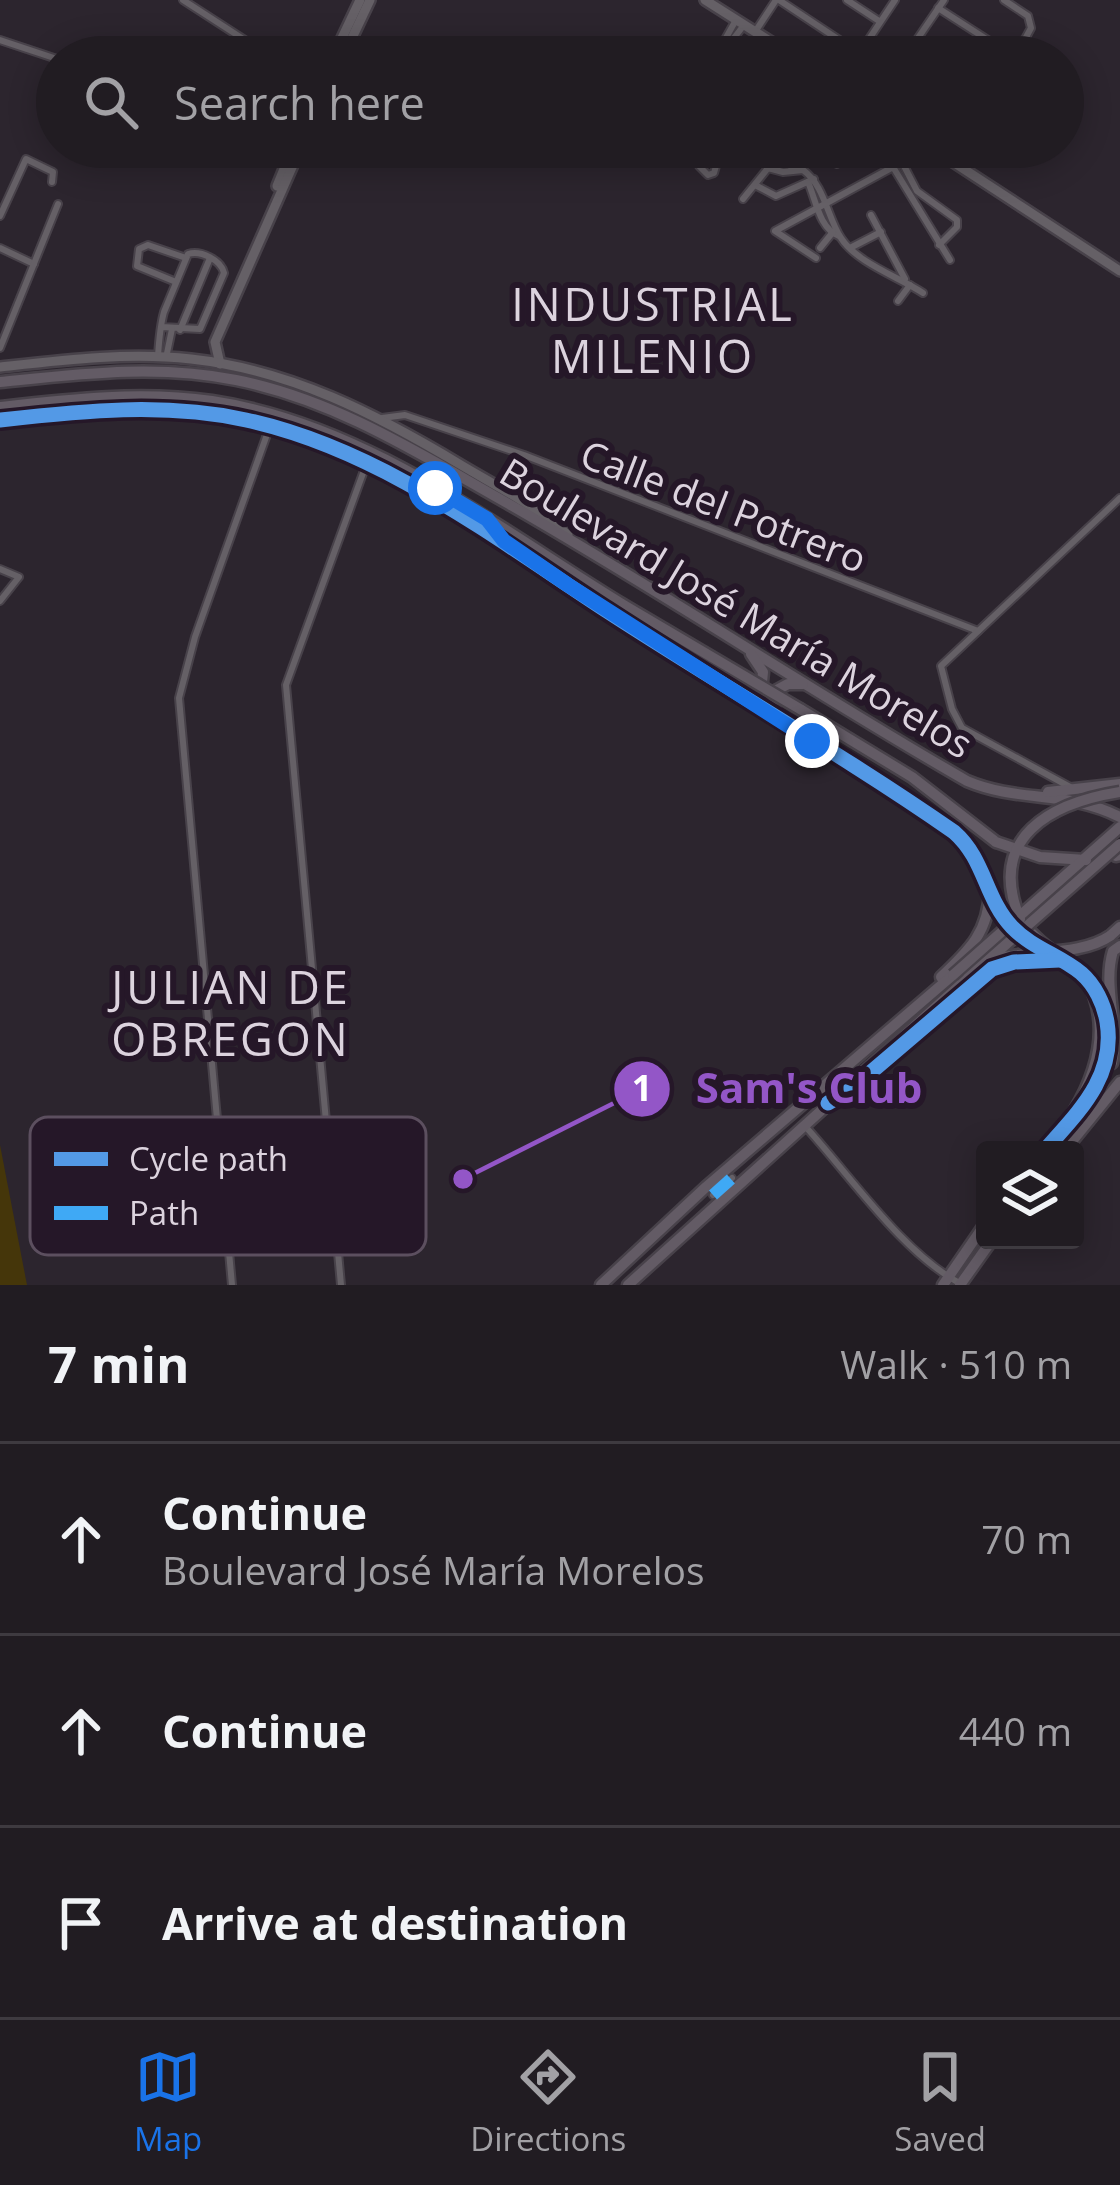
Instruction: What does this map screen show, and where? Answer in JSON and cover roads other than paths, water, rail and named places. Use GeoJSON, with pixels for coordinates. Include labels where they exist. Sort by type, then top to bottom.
{"type":"FeatureCollection","features":[{"type":"Feature","properties":{"kind":"main road","name":"Boulevard José María Morelos"},"geometry":{"type":"LineString","coordinates":[[0,382],[166,371],[278,390],[324,405],[382,432],[572,539],[967,781],[998,792],[1075,799],[1120,817]]}},
{"type":"Feature","properties":{"kind":"main road","name":"Boulevard José María Morelos"},"geometry":{"type":"LineString","coordinates":[[1,416],[133,396],[255,409],[324,431],[464,505],[912,777],[996,842],[1053,859],[1120,855]]}},
{"type":"Feature","properties":{"kind":"main road"},"geometry":{"type":"LineString","coordinates":[[440,504],[464,505]]}},
{"type":"Feature","properties":{"kind":"main road"},"geometry":{"type":"LineString","coordinates":[[487,519],[504,541]]}},
{"type":"Feature","properties":{"kind":"main road"},"geometry":{"type":"LineString","coordinates":[[729,688],[753,690],[764,678],[745,646]]}},
{"type":"Feature","properties":{"kind":"main road"},"geometry":{"type":"LineString","coordinates":[[782,723],[772,705],[775,691],[788,684],[806,684]]}},
{"type":"Feature","properties":{"kind":"main road"},"geometry":{"type":"LineString","coordinates":[[1033,795],[1073,788],[1120,788]]}},
{"type":"Feature","properties":{"kind":"main road"},"geometry":{"type":"LineString","coordinates":[[1087,1102],[1105,1066],[1108,1025],[1091,983],[1041,945],[1023,923],[1012,875],[1028,833],[1045,815],[1120,788]]}},
{"type":"Feature","properties":{"kind":"main road"},"geometry":{"type":"LineString","coordinates":[[601,1285],[706,1187],[1120,829],[1099,808]]}},
{"type":"Feature","properties":{"kind":"main road"},"geometry":{"type":"LineString","coordinates":[[628,1285],[1120,844]]}},
{"type":"Feature","properties":{"kind":"main road"},"geometry":{"type":"LineString","coordinates":[[815,1094],[979,938],[988,916],[990,890]]}},
{"type":"Feature","properties":{"kind":"main road"},"geometry":{"type":"LineString","coordinates":[[986,962],[1027,951],[1091,946],[1115,932]]}},
{"type":"Feature","properties":{"kind":"main road"},"geometry":{"type":"LineString","coordinates":[[828,1103],[893,1054],[999,956],[1004,945],[995,934],[979,938]]}},
{"type":"Feature","properties":{"kind":"main road"},"geometry":{"type":"LineString","coordinates":[[1053,1141],[1105,1078],[1115,1054],[1117,1029],[1109,965],[1120,946]]}},
{"type":"Feature","properties":{"kind":"main road"},"geometry":{"type":"LineString","coordinates":[[976,980],[1014,962],[1063,961]]}},
{"type":"Feature","properties":{"kind":"main road"},"geometry":{"type":"LineString","coordinates":[[1072,1141],[1120,1082]]}},
{"type":"Feature","properties":{"kind":"main road"},"geometry":{"type":"LineString","coordinates":[[946,1281],[976,1237]]}},
{"type":"Feature","properties":{"kind":"main road"},"geometry":{"type":"LineString","coordinates":[[960,1284],[985,1249]]}},
{"type":"Feature","properties":{"kind":"street"},"geometry":{"type":"LineString","coordinates":[[183,0],[239,36]]}},
{"type":"Feature","properties":{"kind":"street"},"geometry":{"type":"LineString","coordinates":[[342,36],[360,0]]}},
{"type":"Feature","properties":{"kind":"street"},"geometry":{"type":"LineString","coordinates":[[353,36],[370,0]]}},
{"type":"Feature","properties":{"kind":"street"},"geometry":{"type":"LineString","coordinates":[[705,0],[761,36]]}},
{"type":"Feature","properties":{"kind":"street"},"geometry":{"type":"LineString","coordinates":[[734,36],[778,0],[830,36]]}},
{"type":"Feature","properties":{"kind":"street"},"geometry":{"type":"LineString","coordinates":[[847,0],[881,22]]}},
{"type":"Feature","properties":{"kind":"street"},"geometry":{"type":"LineString","coordinates":[[871,36],[896,0]]}},
{"type":"Feature","properties":{"kind":"street"},"geometry":{"type":"LineString","coordinates":[[1004,0],[1028,16],[1032,25],[1026,36]]}},
{"type":"Feature","properties":{"kind":"street"},"geometry":{"type":"LineString","coordinates":[[919,36],[941,4],[985,36]]}},
{"type":"Feature","properties":{"kind":"street"},"geometry":{"type":"LineString","coordinates":[[0,40],[36,51]]}},
{"type":"Feature","properties":{"kind":"street"},"geometry":{"type":"LineString","coordinates":[[0,216],[19,167],[29,159],[36,163]]}},
{"type":"Feature","properties":{"kind":"street"},"geometry":{"type":"LineString","coordinates":[[46,168],[53,172],[52,182]]}},
{"type":"Feature","properties":{"kind":"street"},"geometry":{"type":"LineString","coordinates":[[200,360],[287,168]]}},
{"type":"Feature","properties":{"kind":"street"},"geometry":{"type":"LineString","coordinates":[[220,364],[215,342],[288,168]]}},
{"type":"Feature","properties":{"kind":"street"},"geometry":{"type":"LineString","coordinates":[[743,199],[767,168]]}},
{"type":"Feature","properties":{"kind":"street"},"geometry":{"type":"LineString","coordinates":[[775,168],[803,170],[836,233],[850,248],[923,292]]}},
{"type":"Feature","properties":{"kind":"street"},"geometry":{"type":"LineString","coordinates":[[816,258],[775,231],[891,168]]}},
{"type":"Feature","properties":{"kind":"street"},"geometry":{"type":"LineString","coordinates":[[900,168],[915,205],[950,260]]}},
{"type":"Feature","properties":{"kind":"street"},"geometry":{"type":"LineString","coordinates":[[901,168],[926,199],[956,220],[957,227],[939,245]]}},
{"type":"Feature","properties":{"kind":"street"},"geometry":{"type":"LineString","coordinates":[[962,168],[1120,271]]}},
{"type":"Feature","properties":{"kind":"street"},"geometry":{"type":"LineString","coordinates":[[755,185],[776,196],[811,180]]}},
{"type":"Feature","properties":{"kind":"street"},"geometry":{"type":"LineString","coordinates":[[915,205],[926,199]]}},
{"type":"Feature","properties":{"kind":"street"},"geometry":{"type":"LineString","coordinates":[[0,348],[58,204]]}},
{"type":"Feature","properties":{"kind":"street"},"geometry":{"type":"LineString","coordinates":[[871,215],[909,284]]}},
{"type":"Feature","properties":{"kind":"street"},"geometry":{"type":"LineString","coordinates":[[850,248],[880,232]]}},
{"type":"Feature","properties":{"kind":"street"},"geometry":{"type":"LineString","coordinates":[[820,248],[836,233]]}},
{"type":"Feature","properties":{"kind":"street"},"geometry":{"type":"LineString","coordinates":[[176,282],[136,266],[139,249],[148,245],[186,258]]}},
{"type":"Feature","properties":{"kind":"street"},"geometry":{"type":"LineString","coordinates":[[0,248],[34,265]]}},
{"type":"Feature","properties":{"kind":"street"},"geometry":{"type":"LineString","coordinates":[[161,327],[198,331],[224,271],[210,258],[195,252],[186,258],[161,327],[162,357]]}},
{"type":"Feature","properties":{"kind":"street"},"geometry":{"type":"LineString","coordinates":[[162,357],[210,258]]}},
{"type":"Feature","properties":{"kind":"street"},"geometry":{"type":"LineString","coordinates":[[888,272],[898,265]]}},
{"type":"Feature","properties":{"kind":"street"},"geometry":{"type":"LineString","coordinates":[[898,301],[909,284]]}},
{"type":"Feature","properties":{"kind":"street"},"geometry":{"type":"LineString","coordinates":[[0,367],[162,357],[200,360],[301,383],[382,418],[539,512],[572,539]]}},
{"type":"Feature","properties":{"kind":"street"},"geometry":{"type":"LineString","coordinates":[[1,416],[132,408],[211,414],[270,426],[367,464],[504,541],[954,832],[976,856],[1004,917],[1020,935],[1063,961]]}},
{"type":"Feature","properties":{"kind":"street","name":"Calle del Potrero"},"geometry":{"type":"LineString","coordinates":[[382,418],[405,415],[524,455],[978,631]]}},
{"type":"Feature","properties":{"kind":"street"},"geometry":{"type":"LineString","coordinates":[[217,1117],[178,698],[270,426]]}},
{"type":"Feature","properties":{"kind":"street"},"geometry":{"type":"LineString","coordinates":[[325,1117],[286,685],[367,464]]}},
{"type":"Feature","properties":{"kind":"street"},"geometry":{"type":"LineString","coordinates":[[1073,788],[968,734],[956,718],[942,662],[1120,498]]}},
{"type":"Feature","properties":{"kind":"street"},"geometry":{"type":"LineString","coordinates":[[0,569],[19,578],[0,601]]}},
{"type":"Feature","properties":{"kind":"street"},"geometry":{"type":"LineString","coordinates":[[804,1125],[946,1281],[960,1284]]}},
{"type":"Feature","properties":{"kind":"street"},"geometry":{"type":"LineString","coordinates":[[713,1195],[732,1178]]}},
{"type":"Feature","properties":{"kind":"street"},"geometry":{"type":"LineString","coordinates":[[229,1255],[232,1285]]}},
{"type":"Feature","properties":{"kind":"street"},"geometry":{"type":"LineString","coordinates":[[337,1255],[340,1285]]}},
{"type":"Feature","properties":{"kind":"place","name":"Sam's Club"},"geometry":{"type":"Point","coordinates":[463,1179]}},
{"type":"Feature","properties":{"kind":"district","name":"INDUSTRIAL MILENIO"},"geometry":{"type":"Point","coordinates":[653,329]}},
{"type":"Feature","properties":{"kind":"district","name":"JULIAN DE OBREGON"},"geometry":{"type":"Point","coordinates":[231,1012]}}]}
